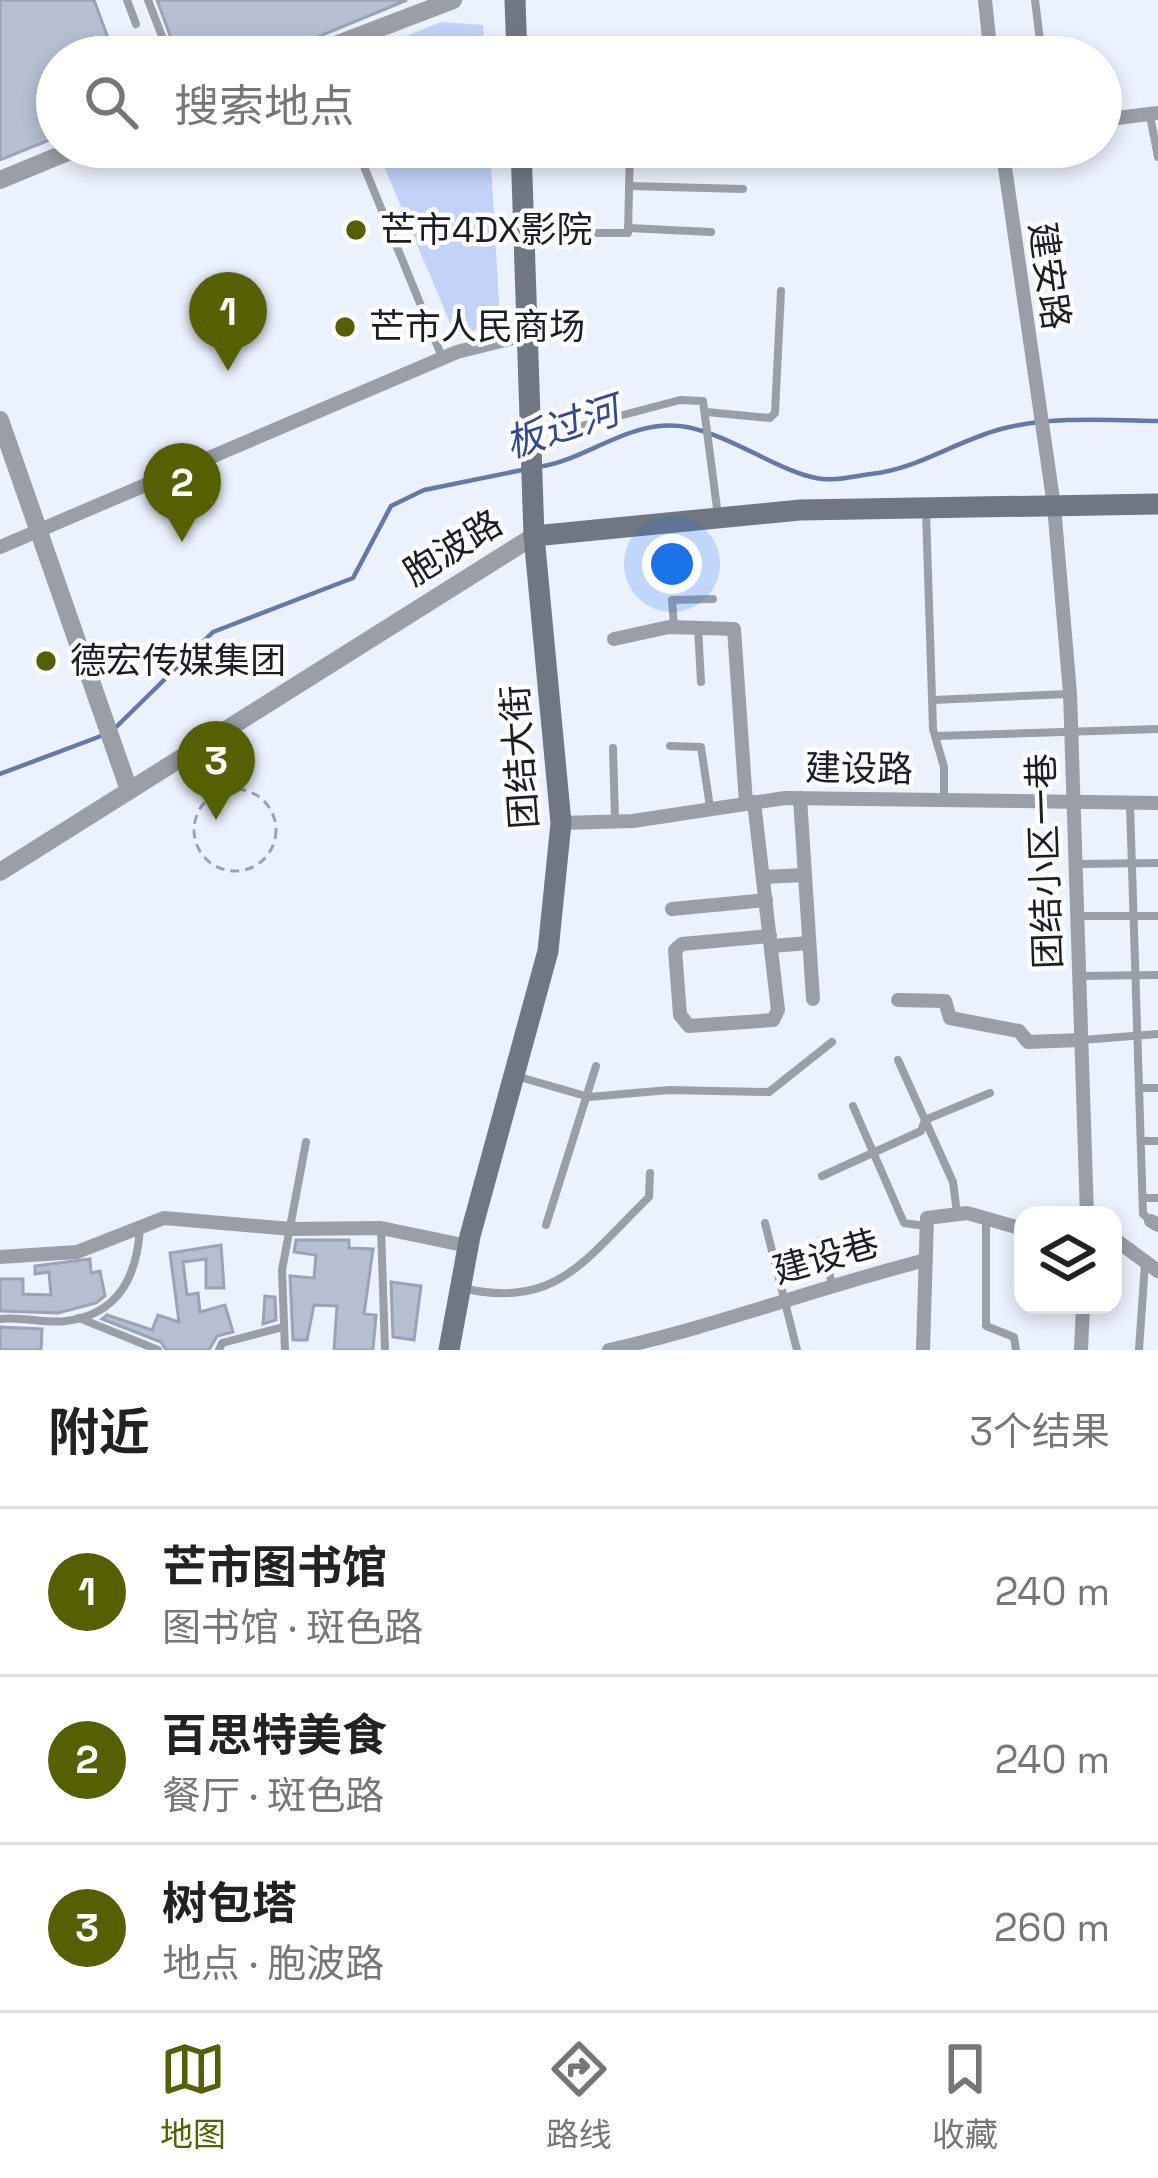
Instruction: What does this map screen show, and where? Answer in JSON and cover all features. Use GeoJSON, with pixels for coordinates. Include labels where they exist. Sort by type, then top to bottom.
{"type":"FeatureCollection","features":[{"type":"Feature","properties":{"kind":"main road"},"geometry":{"type":"LineString","coordinates":[[515,0],[517,36]]}},
{"type":"Feature","properties":{"kind":"main road","name":"团结大街"},"geometry":{"type":"LineString","coordinates":[[449,1350],[468,1246],[548,951],[561,823],[534,536],[522,168]]}},
{"type":"Feature","properties":{"kind":"main road","name":"胞波路"},"geometry":{"type":"LineString","coordinates":[[534,536],[926,505],[1158,504]]}},
{"type":"Feature","properties":{"kind":"street"},"geometry":{"type":"LineString","coordinates":[[362,36],[453,0]]}},
{"type":"Feature","properties":{"kind":"street"},"geometry":{"type":"LineString","coordinates":[[989,1],[991,36]]}},
{"type":"Feature","properties":{"kind":"street"},"geometry":{"type":"LineString","coordinates":[[1122,118],[1154,114]]}},
{"type":"Feature","properties":{"kind":"street"},"geometry":{"type":"LineString","coordinates":[[0,180],[36,165]]}},
{"type":"Feature","properties":{"kind":"street","name":"建安路"},"geometry":{"type":"LineString","coordinates":[[1005,168],[1054,506]]}},
{"type":"Feature","properties":{"kind":"street"},"geometry":{"type":"LineString","coordinates":[[0,547],[443,358],[529,334]]}},
{"type":"Feature","properties":{"kind":"street"},"geometry":{"type":"LineString","coordinates":[[0,421],[129,790]]}},
{"type":"Feature","properties":{"kind":"street","name":"团结小区一巷"},"geometry":{"type":"LineString","coordinates":[[1054,506],[1070,694],[1087,1206]]}},
{"type":"Feature","properties":{"kind":"street","name":"胞波路"},"geometry":{"type":"LineString","coordinates":[[0,872],[534,536]]}},
{"type":"Feature","properties":{"kind":"street"},"geometry":{"type":"LineString","coordinates":[[614,639],[674,627],[734,629],[750,802],[766,900],[770,941],[778,1010],[773,1020],[688,1026],[680,1015],[675,950],[682,944],[770,941],[809,943]]}},
{"type":"Feature","properties":{"kind":"street"},"geometry":{"type":"LineString","coordinates":[[800,798],[813,999]]}},
{"type":"Feature","properties":{"kind":"street","name":"建设路"},"geometry":{"type":"LineString","coordinates":[[561,823],[615,821],[800,798],[1158,803]]}},
{"type":"Feature","properties":{"kind":"street"},"geometry":{"type":"LineString","coordinates":[[763,878],[805,875]]}},
{"type":"Feature","properties":{"kind":"street"},"geometry":{"type":"LineString","coordinates":[[672,909],[766,900]]}},
{"type":"Feature","properties":{"kind":"street"},"geometry":{"type":"LineString","coordinates":[[898,1000],[945,1001],[950,1018],[1019,1031],[1028,1042],[1081,1040]]}},
{"type":"Feature","properties":{"kind":"street","name":"建设巷"},"geometry":{"type":"LineString","coordinates":[[609,1350],[717,1324],[786,1298],[926,1260],[927,1218],[957,1214],[1014,1226]]}},
{"type":"Feature","properties":{"kind":"street"},"geometry":{"type":"LineString","coordinates":[[0,1257],[77,1252],[164,1217],[292,1229],[382,1228],[468,1246]]}},
{"type":"Feature","properties":{"kind":"street"},"geometry":{"type":"LineString","coordinates":[[1122,1245],[1151,1266]]}},
{"type":"Feature","properties":{"kind":"street"},"geometry":{"type":"LineString","coordinates":[[923,1350],[926,1260]]}},
{"type":"Feature","properties":{"kind":"street"},"geometry":{"type":"LineString","coordinates":[[1081,1350],[1083,1314]]}},
{"type":"Feature","properties":{"kind":"lane"},"geometry":{"type":"LineString","coordinates":[[127,0],[136,24]]}},
{"type":"Feature","properties":{"kind":"lane"},"geometry":{"type":"LineString","coordinates":[[148,0],[162,36]]}},
{"type":"Feature","properties":{"kind":"lane"},"geometry":{"type":"LineString","coordinates":[[1035,0],[1039,36]]}},
{"type":"Feature","properties":{"kind":"lane"},"geometry":{"type":"LineString","coordinates":[[1154,114],[1158,172]]}},
{"type":"Feature","properties":{"kind":"lane"},"geometry":{"type":"LineString","coordinates":[[365,168],[443,358]]}},
{"type":"Feature","properties":{"kind":"lane"},"geometry":{"type":"LineString","coordinates":[[596,233],[621,236],[628,227],[629,168]]}},
{"type":"Feature","properties":{"kind":"lane"},"geometry":{"type":"LineString","coordinates":[[629,186],[743,189]]}},
{"type":"Feature","properties":{"kind":"lane"},"geometry":{"type":"LineString","coordinates":[[628,227],[711,232]]}},
{"type":"Feature","properties":{"kind":"lane"},"geometry":{"type":"LineString","coordinates":[[707,416],[770,418],[775,413],[781,291]]}},
{"type":"Feature","properties":{"kind":"lane"},"geometry":{"type":"LineString","coordinates":[[570,429],[680,400],[703,401],[718,518]]}},
{"type":"Feature","properties":{"kind":"lane"},"geometry":{"type":"LineString","coordinates":[[926,505],[935,736],[944,767],[944,802]]}},
{"type":"Feature","properties":{"kind":"lane"},"geometry":{"type":"LineString","coordinates":[[674,627],[672,600],[713,598]]}},
{"type":"Feature","properties":{"kind":"lane"},"geometry":{"type":"LineString","coordinates":[[698,626],[701,682]]}},
{"type":"Feature","properties":{"kind":"lane"},"geometry":{"type":"LineString","coordinates":[[933,700],[1070,694]]}},
{"type":"Feature","properties":{"kind":"lane"},"geometry":{"type":"LineString","coordinates":[[935,736],[1158,729]]}},
{"type":"Feature","properties":{"kind":"lane"},"geometry":{"type":"LineString","coordinates":[[670,746],[701,747],[711,808]]}},
{"type":"Feature","properties":{"kind":"lane"},"geometry":{"type":"LineString","coordinates":[[613,748],[615,821]]}},
{"type":"Feature","properties":{"kind":"lane"},"geometry":{"type":"LineString","coordinates":[[1130,803],[1143,1214],[1155,1223]]}},
{"type":"Feature","properties":{"kind":"lane"},"geometry":{"type":"LineString","coordinates":[[1075,864],[1158,863]]}},
{"type":"Feature","properties":{"kind":"lane"},"geometry":{"type":"LineString","coordinates":[[1077,916],[1158,916]]}},
{"type":"Feature","properties":{"kind":"lane"},"geometry":{"type":"LineString","coordinates":[[1079,976],[1158,975]]}},
{"type":"Feature","properties":{"kind":"lane"},"geometry":{"type":"LineString","coordinates":[[1081,1040],[1158,1034]]}},
{"type":"Feature","properties":{"kind":"lane"},"geometry":{"type":"LineString","coordinates":[[514,1076],[590,1097],[670,1090],[769,1092],[832,1042]]}},
{"type":"Feature","properties":{"kind":"lane"},"geometry":{"type":"LineString","coordinates":[[898,1060],[953,1183],[957,1214]]}},
{"type":"Feature","properties":{"kind":"lane"},"geometry":{"type":"LineString","coordinates":[[546,1226],[596,1066]]}},
{"type":"Feature","properties":{"kind":"lane"},"geometry":{"type":"LineString","coordinates":[[1140,1088],[1158,1088]]}},
{"type":"Feature","properties":{"kind":"lane"},"geometry":{"type":"LineString","coordinates":[[822,1177],[921,1131],[925,1120],[990,1093]]}},
{"type":"Feature","properties":{"kind":"lane"},"geometry":{"type":"LineString","coordinates":[[854,1106],[904,1223],[927,1226]]}},
{"type":"Feature","properties":{"kind":"lane"},"geometry":{"type":"LineString","coordinates":[[1141,1142],[1158,1141]]}},
{"type":"Feature","properties":{"kind":"lane"},"geometry":{"type":"LineString","coordinates":[[285,1350],[282,1270],[306,1142]]}},
{"type":"Feature","properties":{"kind":"lane"},"geometry":{"type":"LineString","coordinates":[[460,1288],[501,1298],[562,1282],[649,1197],[650,1173]]}},
{"type":"Feature","properties":{"kind":"lane"},"geometry":{"type":"LineString","coordinates":[[1143,1198],[1158,1198]]}},
{"type":"Feature","properties":{"kind":"lane"},"geometry":{"type":"LineString","coordinates":[[986,1218],[986,1326],[1014,1337],[1016,1350]]}},
{"type":"Feature","properties":{"kind":"lane"},"geometry":{"type":"LineString","coordinates":[[765,1223],[797,1350]]}},
{"type":"Feature","properties":{"kind":"lane"},"geometry":{"type":"LineString","coordinates":[[0,1319],[77,1317],[119,1299],[137,1268],[140,1226]]}},
{"type":"Feature","properties":{"kind":"lane"},"geometry":{"type":"LineString","coordinates":[[382,1228],[385,1350]]}},
{"type":"Feature","properties":{"kind":"lane"},"geometry":{"type":"LineString","coordinates":[[821,1240],[832,1284]]}},
{"type":"Feature","properties":{"kind":"lane"},"geometry":{"type":"LineString","coordinates":[[1139,1350],[1151,1266]]}},
{"type":"Feature","properties":{"kind":"lane"},"geometry":{"type":"LineString","coordinates":[[77,1317],[158,1350]]}},
{"type":"Feature","properties":{"kind":"lane"},"geometry":{"type":"LineString","coordinates":[[219,1350],[221,1343],[283,1327]]}},
{"type":"Feature","properties":{"kind":"path"},"geometry":{"type":"LineString","coordinates":[[182,757],[211,797]]}},
{"type":"Feature","properties":{"kind":"path"},"geometry":{"type":"LineString","coordinates":[[244,790],[268,805],[277,831],[267,857],[256,866],[229,871],[205,859],[197,848],[194,822],[211,797],[244,790]]}},
{"type":"Feature","properties":{"kind":"shaded area"},"geometry":{"type":"Polygon","coordinates":[[[441,22],[483,25],[484,36],[406,36],[441,22]]]}},
{"type":"Feature","properties":{"kind":"shaded area"},"geometry":{"type":"Polygon","coordinates":[[[385,168],[491,168],[500,321],[456,337],[385,168]]]}},
{"type":"Feature","properties":{"kind":"building"},"geometry":{"type":"Polygon","coordinates":[[[0,0],[94,0],[107,36],[36,36],[36,145],[0,160],[0,0]]]}},
{"type":"Feature","properties":{"kind":"building"},"geometry":{"type":"Polygon","coordinates":[[[157,0],[407,0],[320,36],[170,36],[157,0]]]}},
{"type":"Feature","properties":{"kind":"building"},"geometry":{"type":"Polygon","coordinates":[[[296,1240],[349,1240],[349,1248],[373,1249],[364,1314],[376,1315],[373,1350],[334,1350],[337,1306],[314,1305],[307,1340],[293,1340],[290,1276],[314,1278],[316,1255],[294,1252],[296,1240]]]}},
{"type":"Feature","properties":{"kind":"building"},"geometry":{"type":"Polygon","coordinates":[[[221,1245],[224,1288],[206,1288],[206,1259],[183,1262],[187,1295],[198,1293],[200,1312],[225,1305],[233,1332],[217,1336],[209,1350],[166,1350],[161,1342],[102,1319],[107,1315],[152,1330],[158,1315],[179,1322],[170,1253],[221,1245]]]}},
{"type":"Feature","properties":{"kind":"building"},"geometry":{"type":"Polygon","coordinates":[[[90,1259],[91,1273],[100,1271],[105,1296],[96,1303],[58,1313],[0,1311],[0,1279],[23,1279],[23,1294],[51,1295],[49,1272],[35,1274],[35,1266],[90,1259]]]}},
{"type":"Feature","properties":{"kind":"building"},"geometry":{"type":"Polygon","coordinates":[[[391,1282],[421,1286],[414,1340],[393,1337],[391,1282]]]}},
{"type":"Feature","properties":{"kind":"building"},"geometry":{"type":"Polygon","coordinates":[[[265,1296],[275,1297],[276,1320],[263,1324],[265,1296]]]}},
{"type":"Feature","properties":{"kind":"building"},"geometry":{"type":"Polygon","coordinates":[[[0,1327],[42,1329],[41,1350],[0,1350],[0,1327]]]}},
{"type":"Feature","properties":{"kind":"waterway","name":"板过河"},"geometry":{"type":"LineString","coordinates":[[538,467],[628,433],[666,426],[704,431],[802,474],[836,479],[905,467],[984,434],[1020,425],[1158,421]]}},
{"type":"Feature","properties":{"kind":"waterway","name":"板过河"},"geometry":{"type":"LineString","coordinates":[[112,731],[213,632],[353,578],[391,506],[424,490],[527,469]]}},
{"type":"Feature","properties":{"kind":"waterway","name":"板过河"},"geometry":{"type":"LineString","coordinates":[[0,774],[101,736]]}},
{"type":"Feature","properties":{"kind":"place","name":"芒市4DX影院"},"geometry":{"type":"Point","coordinates":[356,230]}},
{"type":"Feature","properties":{"kind":"place","name":"芒市人民商场"},"geometry":{"type":"Point","coordinates":[345,327]}},
{"type":"Feature","properties":{"kind":"place","name":"芒市图书馆"},"geometry":{"type":"Point","coordinates":[228,371]}},
{"type":"Feature","properties":{"kind":"place","name":"百思特美食"},"geometry":{"type":"Point","coordinates":[182,542]}},
{"type":"Feature","properties":{"kind":"place","name":"德宏传媒集团"},"geometry":{"type":"Point","coordinates":[46,661]}},
{"type":"Feature","properties":{"kind":"place","name":"树包塔"},"geometry":{"type":"Point","coordinates":[216,820]}}]}
